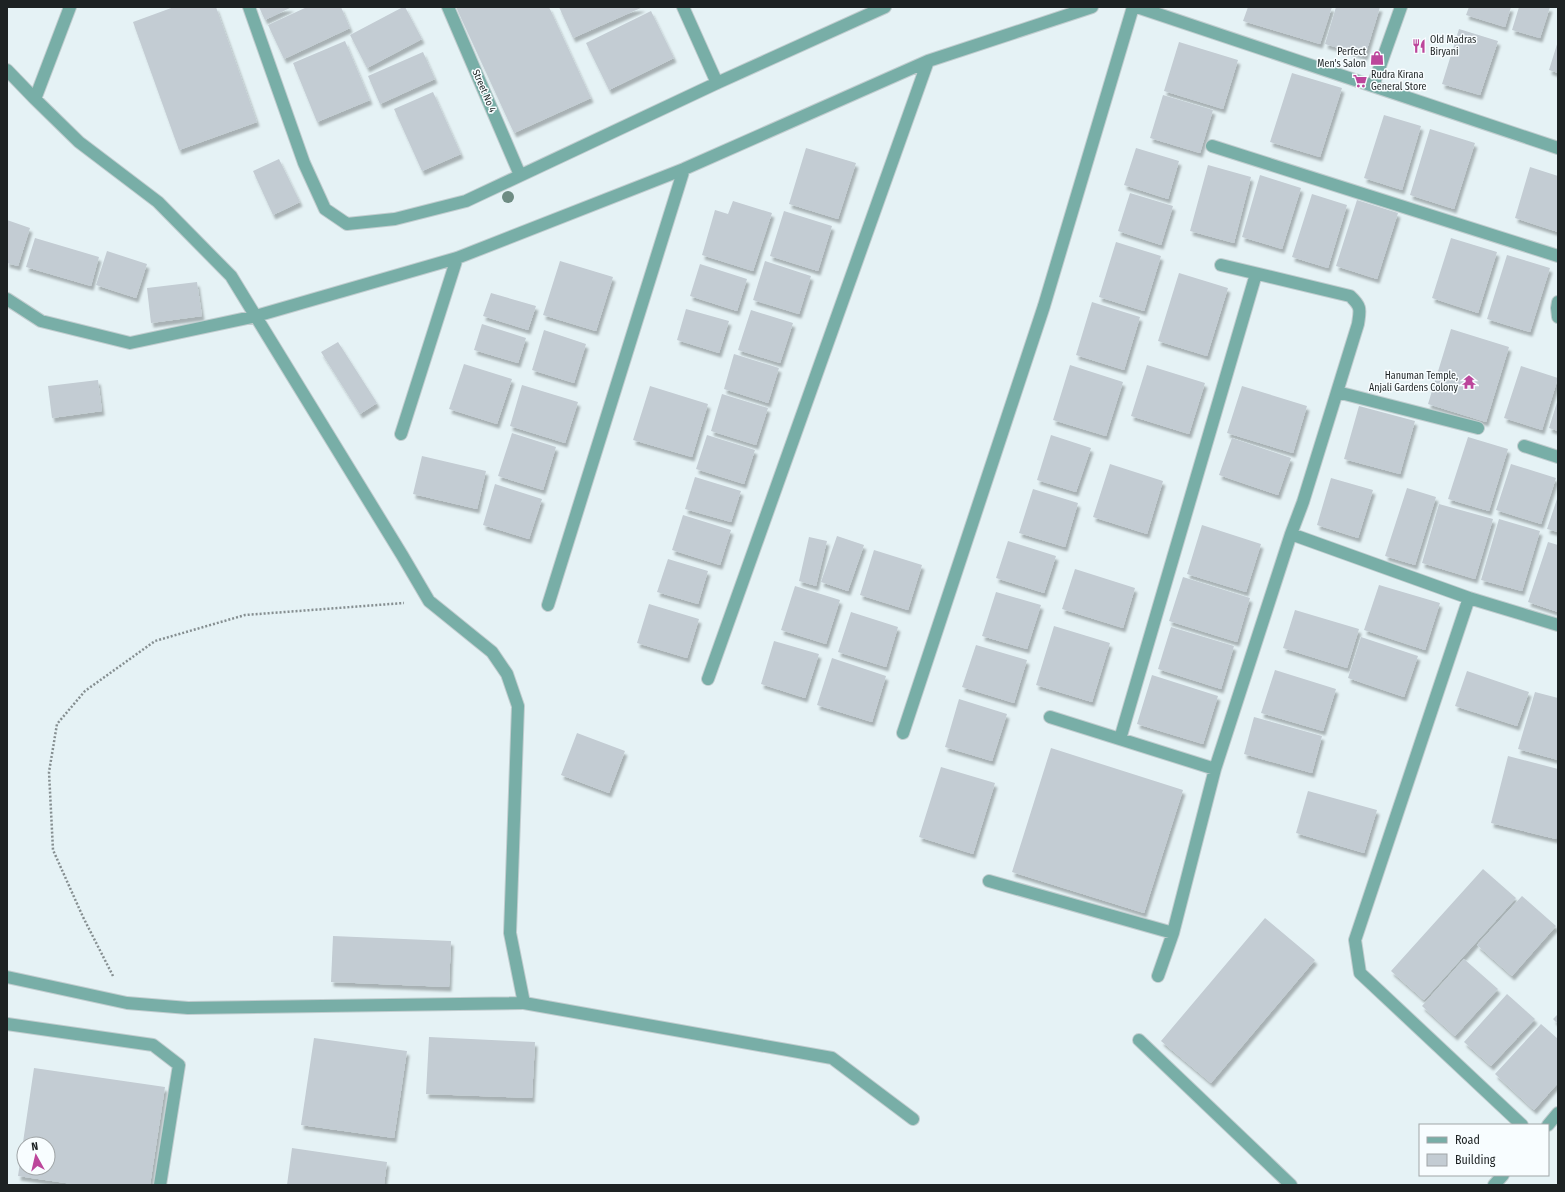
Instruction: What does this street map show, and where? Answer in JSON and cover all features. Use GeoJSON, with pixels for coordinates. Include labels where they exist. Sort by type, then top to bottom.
{"type":"FeatureCollection","features":[{"type":"Feature","properties":{"kind":"street"},"geometry":{"type":"LineString","coordinates":[[35,99],[70,7]]}},
{"type":"Feature","properties":{"kind":"street"},"geometry":{"type":"LineString","coordinates":[[249,7],[304,163],[325,209],[347,224],[395,219],[466,201],[717,83],[884,7]]}},
{"type":"Feature","properties":{"kind":"street","name":"Street No 4"},"geometry":{"type":"LineString","coordinates":[[448,7],[520,175]]}},
{"type":"Feature","properties":{"kind":"street"},"geometry":{"type":"LineString","coordinates":[[684,7],[717,83]]}},
{"type":"Feature","properties":{"kind":"street"},"geometry":{"type":"LineString","coordinates":[[7,299],[41,321],[130,343],[256,316],[457,258],[684,169],[928,62],[1092,7]]}},
{"type":"Feature","properties":{"kind":"street"},"geometry":{"type":"LineString","coordinates":[[904,733],[1044,306],[1133,7]]}},
{"type":"Feature","properties":{"kind":"street"},"geometry":{"type":"LineString","coordinates":[[1137,7],[1558,148]]}},
{"type":"Feature","properties":{"kind":"street"},"geometry":{"type":"LineString","coordinates":[[1373,86],[1401,7]]}},
{"type":"Feature","properties":{"kind":"street"},"geometry":{"type":"LineString","coordinates":[[708,679],[928,62]]}},
{"type":"Feature","properties":{"kind":"street"},"geometry":{"type":"LineString","coordinates":[[7,70],[79,142],[158,202],[231,276],[429,601],[492,652],[507,674],[518,706],[510,933],[524,1003]]}},
{"type":"Feature","properties":{"kind":"street"},"geometry":{"type":"LineString","coordinates":[[1212,146],[1558,256]]}},
{"type":"Feature","properties":{"kind":"street"},"geometry":{"type":"LineString","coordinates":[[548,605],[684,169]]}},
{"type":"Feature","properties":{"kind":"street"},"geometry":{"type":"LineString","coordinates":[[401,434],[457,258]]}},
{"type":"Feature","properties":{"kind":"street"},"geometry":{"type":"LineString","coordinates":[[1158,976],[1173,933],[1215,769],[1290,534],[1303,502],[1358,324],[1360,310],[1358,303],[1350,296],[1221,265]]}},
{"type":"Feature","properties":{"kind":"street"},"geometry":{"type":"LineString","coordinates":[[1120,739],[1256,274]]}},
{"type":"Feature","properties":{"kind":"street"},"geometry":{"type":"LineString","coordinates":[[1558,302],[1558,317]]}},
{"type":"Feature","properties":{"kind":"street"},"geometry":{"type":"LineString","coordinates":[[1337,392],[1478,428]]}},
{"type":"Feature","properties":{"kind":"street"},"geometry":{"type":"LineString","coordinates":[[1524,446],[1558,457]]}},
{"type":"Feature","properties":{"kind":"street"},"geometry":{"type":"LineString","coordinates":[[1290,534],[1469,598],[1558,625]]}},
{"type":"Feature","properties":{"kind":"street"},"geometry":{"type":"LineString","coordinates":[[1469,598],[1355,940],[1360,973],[1521,1124]]}},
{"type":"Feature","properties":{"kind":"street"},"geometry":{"type":"LineString","coordinates":[[1050,717],[1215,769]]}},
{"type":"Feature","properties":{"kind":"street"},"geometry":{"type":"LineString","coordinates":[[988,881],[1173,933]]}},
{"type":"Feature","properties":{"kind":"street"},"geometry":{"type":"LineString","coordinates":[[7,977],[127,1003],[188,1008],[524,1003],[832,1058],[913,1119]]}},
{"type":"Feature","properties":{"kind":"street"},"geometry":{"type":"LineString","coordinates":[[7,1024],[153,1045],[179,1066],[160,1185]]}},
{"type":"Feature","properties":{"kind":"street"},"geometry":{"type":"LineString","coordinates":[[1139,1040],[1292,1185]]}},
{"type":"Feature","properties":{"kind":"street"},"geometry":{"type":"LineString","coordinates":[[1549,1124],[1558,1113]]}},
{"type":"Feature","properties":{"kind":"street"},"geometry":{"type":"LineString","coordinates":[[1494,1185],[1502,1176]]}},
{"type":"Feature","properties":{"kind":"path"},"geometry":{"type":"LineString","coordinates":[[127,1003],[83,917],[53,850],[50,772],[57,724],[85,690],[155,641],[245,615],[429,601]]}},
{"type":"Feature","properties":{"kind":"building"},"geometry":{"type":"Polygon","coordinates":[[[174,7],[216,7],[257,122],[179,150],[133,22],[174,7]]]}},
{"type":"Feature","properties":{"kind":"building"},"geometry":{"type":"Polygon","coordinates":[[[259,7],[292,7],[265,20],[259,7]]]}},
{"type":"Feature","properties":{"kind":"building"},"geometry":{"type":"Polygon","coordinates":[[[307,7],[341,7],[350,28],[284,59],[268,25],[307,7]]]}},
{"type":"Feature","properties":{"kind":"building"},"geometry":{"type":"Polygon","coordinates":[[[405,7],[422,39],[367,68],[350,35],[405,7]]]}},
{"type":"Feature","properties":{"kind":"building"},"geometry":{"type":"Polygon","coordinates":[[[456,7],[549,7],[591,98],[514,133],[456,7]]]}},
{"type":"Feature","properties":{"kind":"building"},"geometry":{"type":"Polygon","coordinates":[[[559,7],[643,7],[573,38],[559,7]]]}},
{"type":"Feature","properties":{"kind":"building"},"geometry":{"type":"Polygon","coordinates":[[[1248,7],[1332,7],[1320,44],[1243,21],[1248,7]]]}},
{"type":"Feature","properties":{"kind":"building"},"geometry":{"type":"Polygon","coordinates":[[[1336,7],[1380,7],[1365,56],[1325,44],[1336,7]]]}},
{"type":"Feature","properties":{"kind":"building"},"geometry":{"type":"Polygon","coordinates":[[[1469,7],[1511,7],[1505,27],[1466,15],[1469,7]]]}},
{"type":"Feature","properties":{"kind":"building"},"geometry":{"type":"Polygon","coordinates":[[[1519,7],[1550,7],[1540,38],[1512,30],[1519,7]]]}},
{"type":"Feature","properties":{"kind":"building"},"geometry":{"type":"Polygon","coordinates":[[[651,11],[674,58],[609,90],[586,43],[651,11]]]}},
{"type":"Feature","properties":{"kind":"building"},"geometry":{"type":"Polygon","coordinates":[[[1459,29],[1498,41],[1480,95],[1442,84],[1459,29]]]}},
{"type":"Feature","properties":{"kind":"building"},"geometry":{"type":"Polygon","coordinates":[[[345,41],[370,100],[317,122],[293,63],[345,41]]]}},
{"type":"Feature","properties":{"kind":"building"},"geometry":{"type":"Polygon","coordinates":[[[1558,41],[1558,73],[1549,70],[1558,41]]]}},
{"type":"Feature","properties":{"kind":"building"},"geometry":{"type":"Polygon","coordinates":[[[1179,42],[1238,60],[1223,109],[1164,91],[1179,42]]]}},
{"type":"Feature","properties":{"kind":"building"},"geometry":{"type":"Polygon","coordinates":[[[423,52],[435,79],[380,104],[368,76],[423,52]]]}},
{"type":"Feature","properties":{"kind":"building"},"geometry":{"type":"Polygon","coordinates":[[[1292,73],[1342,88],[1320,157],[1270,142],[1292,73]]]}},
{"type":"Feature","properties":{"kind":"building"},"geometry":{"type":"Polygon","coordinates":[[[433,92],[461,154],[422,171],[394,109],[433,92]]]}},
{"type":"Feature","properties":{"kind":"building"},"geometry":{"type":"Polygon","coordinates":[[[1163,95],[1213,110],[1200,153],[1150,138],[1163,95]]]}},
{"type":"Feature","properties":{"kind":"building"},"geometry":{"type":"Polygon","coordinates":[[[1384,115],[1421,126],[1402,190],[1364,178],[1384,115]]]}},
{"type":"Feature","properties":{"kind":"building"},"geometry":{"type":"Polygon","coordinates":[[[1430,129],[1475,143],[1454,209],[1410,195],[1430,129]]]}},
{"type":"Feature","properties":{"kind":"building"},"geometry":{"type":"Polygon","coordinates":[[[806,148],[856,163],[838,219],[789,204],[806,148]]]}},
{"type":"Feature","properties":{"kind":"building"},"geometry":{"type":"Polygon","coordinates":[[[1136,148],[1179,161],[1168,199],[1124,185],[1136,148]]]}},
{"type":"Feature","properties":{"kind":"building"},"geometry":{"type":"Polygon","coordinates":[[[279,159],[300,202],[273,215],[253,171],[279,159]]]}},
{"type":"Feature","properties":{"kind":"building"},"geometry":{"type":"Polygon","coordinates":[[[1208,165],[1251,177],[1234,243],[1190,231],[1208,165]]]}},
{"type":"Feature","properties":{"kind":"building"},"geometry":{"type":"Polygon","coordinates":[[[1530,167],[1558,176],[1558,232],[1515,218],[1530,167]]]}},
{"type":"Feature","properties":{"kind":"building"},"geometry":{"type":"Polygon","coordinates":[[[1260,175],[1301,188],[1282,249],[1242,237],[1260,175]]]}},
{"type":"Feature","properties":{"kind":"building"},"geometry":{"type":"Polygon","coordinates":[[[1130,193],[1173,206],[1161,245],[1118,231],[1130,193]]]}},
{"type":"Feature","properties":{"kind":"building"},"geometry":{"type":"Polygon","coordinates":[[[1312,194],[1347,205],[1328,268],[1292,257],[1312,194]]]}},
{"type":"Feature","properties":{"kind":"building"},"geometry":{"type":"Polygon","coordinates":[[[1357,200],[1398,213],[1377,279],[1336,266],[1357,200]]]}},
{"type":"Feature","properties":{"kind":"building"},"geometry":{"type":"Polygon","coordinates":[[[733,201],[772,213],[753,271],[702,255],[715,210],[728,214],[733,201]]]}},
{"type":"Feature","properties":{"kind":"building"},"geometry":{"type":"Polygon","coordinates":[[[784,211],[832,226],[818,271],[770,256],[784,211]]]}},
{"type":"Feature","properties":{"kind":"building"},"geometry":{"type":"Polygon","coordinates":[[[7,220],[30,228],[18,266],[7,263],[7,220]]]}},
{"type":"Feature","properties":{"kind":"building"},"geometry":{"type":"Polygon","coordinates":[[[35,238],[99,257],[91,286],[26,267],[35,238]]]}},
{"type":"Feature","properties":{"kind":"building"},"geometry":{"type":"Polygon","coordinates":[[[1451,238],[1497,252],[1478,313],[1432,298],[1451,238]]]}},
{"type":"Feature","properties":{"kind":"building"},"geometry":{"type":"Polygon","coordinates":[[[1116,242],[1161,256],[1144,311],[1099,297],[1116,242]]]}},
{"type":"Feature","properties":{"kind":"building"},"geometry":{"type":"Polygon","coordinates":[[[107,251],[147,264],[136,298],[96,285],[107,251]]]}},
{"type":"Feature","properties":{"kind":"building"},"geometry":{"type":"Polygon","coordinates":[[[1507,255],[1550,268],[1530,332],[1487,319],[1507,255]]]}},
{"type":"Feature","properties":{"kind":"building"},"geometry":{"type":"Polygon","coordinates":[[[560,261],[613,277],[596,331],[543,315],[560,261]]]}},
{"type":"Feature","properties":{"kind":"building"},"geometry":{"type":"Polygon","coordinates":[[[765,261],[811,276],[799,314],[753,300],[765,261]]]}},
{"type":"Feature","properties":{"kind":"building"},"geometry":{"type":"Polygon","coordinates":[[[700,264],[747,279],[737,311],[690,296],[700,264]]]}},
{"type":"Feature","properties":{"kind":"building"},"geometry":{"type":"Polygon","coordinates":[[[1179,273],[1228,288],[1207,356],[1158,341],[1179,273]]]}},
{"type":"Feature","properties":{"kind":"building"},"geometry":{"type":"Polygon","coordinates":[[[197,282],[202,316],[151,323],[147,288],[197,282]]]}},
{"type":"Feature","properties":{"kind":"building"},"geometry":{"type":"Polygon","coordinates":[[[491,293],[536,306],[528,330],[483,316],[491,293]]]}},
{"type":"Feature","properties":{"kind":"building"},"geometry":{"type":"Polygon","coordinates":[[[1092,302],[1140,317],[1124,370],[1076,355],[1092,302]]]}},
{"type":"Feature","properties":{"kind":"building"},"geometry":{"type":"Polygon","coordinates":[[[686,309],[729,321],[719,353],[677,340],[686,309]]]}},
{"type":"Feature","properties":{"kind":"building"},"geometry":{"type":"Polygon","coordinates":[[[751,310],[793,323],[780,363],[738,350],[751,310]]]}},
{"type":"Feature","properties":{"kind":"building"},"geometry":{"type":"Polygon","coordinates":[[[482,324],[526,338],[518,363],[474,350],[482,324]]]}},
{"type":"Feature","properties":{"kind":"building"},"geometry":{"type":"Polygon","coordinates":[[[1451,329],[1509,347],[1486,422],[1428,404],[1451,329]]]}},
{"type":"Feature","properties":{"kind":"building"},"geometry":{"type":"Polygon","coordinates":[[[544,330],[586,344],[574,383],[532,370],[544,330]]]}},
{"type":"Feature","properties":{"kind":"building"},"geometry":{"type":"Polygon","coordinates":[[[338,342],[377,403],[360,414],[321,352],[338,342]]]}},
{"type":"Feature","properties":{"kind":"building"},"geometry":{"type":"Polygon","coordinates":[[[734,354],[779,368],[768,403],[724,389],[734,354]]]}},
{"type":"Feature","properties":{"kind":"building"},"geometry":{"type":"Polygon","coordinates":[[[464,364],[512,379],[497,424],[449,409],[464,364]]]}},
{"type":"Feature","properties":{"kind":"building"},"geometry":{"type":"Polygon","coordinates":[[[1070,365],[1123,382],[1106,436],[1053,420],[1070,365]]]}},
{"type":"Feature","properties":{"kind":"building"},"geometry":{"type":"Polygon","coordinates":[[[1147,365],[1205,383],[1189,434],[1131,416],[1147,365]]]}},
{"type":"Feature","properties":{"kind":"building"},"geometry":{"type":"Polygon","coordinates":[[[1521,366],[1558,378],[1542,430],[1504,418],[1521,366]]]}},
{"type":"Feature","properties":{"kind":"building"},"geometry":{"type":"Polygon","coordinates":[[[98,380],[102,411],[52,418],[48,386],[98,380]]]}},
{"type":"Feature","properties":{"kind":"building"},"geometry":{"type":"Polygon","coordinates":[[[522,385],[578,402],[565,443],[510,426],[522,385]]]}},
{"type":"Feature","properties":{"kind":"building"},"geometry":{"type":"Polygon","coordinates":[[[650,386],[708,404],[692,457],[633,440],[650,386]]]}},
{"type":"Feature","properties":{"kind":"building"},"geometry":{"type":"Polygon","coordinates":[[[1242,386],[1307,406],[1293,453],[1227,433],[1242,386]]]}},
{"type":"Feature","properties":{"kind":"building"},"geometry":{"type":"Polygon","coordinates":[[[722,394],[768,408],[756,445],[711,431],[722,394]]]}},
{"type":"Feature","properties":{"kind":"building"},"geometry":{"type":"Polygon","coordinates":[[[1558,399],[1558,431],[1549,428],[1558,399]]]}},
{"type":"Feature","properties":{"kind":"building"},"geometry":{"type":"Polygon","coordinates":[[[1359,406],[1415,421],[1400,474],[1344,459],[1359,406]]]}},
{"type":"Feature","properties":{"kind":"building"},"geometry":{"type":"Polygon","coordinates":[[[512,433],[556,447],[543,490],[498,476],[512,433]]]}},
{"type":"Feature","properties":{"kind":"building"},"geometry":{"type":"Polygon","coordinates":[[[707,435],[755,450],[744,484],[696,469],[707,435]]]}},
{"type":"Feature","properties":{"kind":"building"},"geometry":{"type":"Polygon","coordinates":[[[1051,435],[1091,448],[1076,492],[1037,480],[1051,435]]]}},
{"type":"Feature","properties":{"kind":"building"},"geometry":{"type":"Polygon","coordinates":[[[1468,437],[1508,449],[1489,511],[1448,499],[1468,437]]]}},
{"type":"Feature","properties":{"kind":"building"},"geometry":{"type":"Polygon","coordinates":[[[1232,438],[1291,458],[1278,495],[1219,475],[1232,438]]]}},
{"type":"Feature","properties":{"kind":"building"},"geometry":{"type":"Polygon","coordinates":[[[422,456],[486,471],[477,509],[413,494],[422,456]]]}},
{"type":"Feature","properties":{"kind":"building"},"geometry":{"type":"Polygon","coordinates":[[[1110,464],[1163,481],[1147,534],[1093,517],[1110,464]]]}},
{"type":"Feature","properties":{"kind":"building"},"geometry":{"type":"Polygon","coordinates":[[[1511,464],[1556,478],[1541,524],[1496,510],[1511,464]]]}},
{"type":"Feature","properties":{"kind":"building"},"geometry":{"type":"Polygon","coordinates":[[[695,477],[741,491],[731,522],[685,509],[695,477]]]}},
{"type":"Feature","properties":{"kind":"building"},"geometry":{"type":"Polygon","coordinates":[[[1331,478],[1373,490],[1358,538],[1317,525],[1331,478]]]}},
{"type":"Feature","properties":{"kind":"building"},"geometry":{"type":"Polygon","coordinates":[[[495,484],[542,499],[529,539],[483,525],[495,484]]]}},
{"type":"Feature","properties":{"kind":"building"},"geometry":{"type":"Polygon","coordinates":[[[1407,488],[1436,497],[1415,565],[1385,556],[1407,488]]]}},
{"type":"Feature","properties":{"kind":"building"},"geometry":{"type":"Polygon","coordinates":[[[1033,489],[1078,503],[1065,547],[1019,533],[1033,489]]]}},
{"type":"Feature","properties":{"kind":"building"},"geometry":{"type":"Polygon","coordinates":[[[1558,496],[1558,532],[1547,529],[1558,496]]]}},
{"type":"Feature","properties":{"kind":"building"},"geometry":{"type":"Polygon","coordinates":[[[1439,504],[1493,519],[1475,579],[1422,563],[1439,504]]]}},
{"type":"Feature","properties":{"kind":"building"},"geometry":{"type":"Polygon","coordinates":[[[683,515],[731,530],[720,565],[672,550],[683,515]]]}},
{"type":"Feature","properties":{"kind":"building"},"geometry":{"type":"Polygon","coordinates":[[[1499,519],[1540,531],[1522,591],[1481,580],[1499,519]]]}},
{"type":"Feature","properties":{"kind":"building"},"geometry":{"type":"Polygon","coordinates":[[[1202,525],[1261,544],[1246,592],[1187,574],[1202,525]]]}},
{"type":"Feature","properties":{"kind":"building"},"geometry":{"type":"Polygon","coordinates":[[[837,536],[864,545],[848,591],[821,582],[837,536]]]}},
{"type":"Feature","properties":{"kind":"building"},"geometry":{"type":"Polygon","coordinates":[[[809,537],[827,541],[816,586],[799,581],[809,537]]]}},
{"type":"Feature","properties":{"kind":"building"},"geometry":{"type":"Polygon","coordinates":[[[1008,541],[1056,556],[1044,593],[996,578],[1008,541]]]}},
{"type":"Feature","properties":{"kind":"building"},"geometry":{"type":"Polygon","coordinates":[[[1548,542],[1558,545],[1558,612],[1528,602],[1548,542]]]}},
{"type":"Feature","properties":{"kind":"building"},"geometry":{"type":"Polygon","coordinates":[[[874,550],[922,565],[908,610],[860,595],[874,550]]]}},
{"type":"Feature","properties":{"kind":"building"},"geometry":{"type":"Polygon","coordinates":[[[668,559],[708,571],[698,604],[657,592],[668,559]]]}},
{"type":"Feature","properties":{"kind":"building"},"geometry":{"type":"Polygon","coordinates":[[[1075,569],[1135,588],[1123,628],[1062,609],[1075,569]]]}},
{"type":"Feature","properties":{"kind":"building"},"geometry":{"type":"Polygon","coordinates":[[[1183,577],[1250,598],[1237,642],[1169,621],[1183,577]]]}},
{"type":"Feature","properties":{"kind":"building"},"geometry":{"type":"Polygon","coordinates":[[[1379,585],[1440,603],[1425,650],[1364,630],[1379,585]]]}},
{"type":"Feature","properties":{"kind":"building"},"geometry":{"type":"Polygon","coordinates":[[[795,586],[840,600],[826,644],[781,630],[795,586]]]}},
{"type":"Feature","properties":{"kind":"building"},"geometry":{"type":"Polygon","coordinates":[[[996,592],[1041,605],[1027,649],[982,636],[996,592]]]}},
{"type":"Feature","properties":{"kind":"building"},"geometry":{"type":"Polygon","coordinates":[[[649,604],[699,619],[687,658],[637,643],[649,604]]]}},
{"type":"Feature","properties":{"kind":"building"},"geometry":{"type":"Polygon","coordinates":[[[1295,610],[1359,629],[1347,668],[1283,648],[1295,610]]]}},
{"type":"Feature","properties":{"kind":"building"},"geometry":{"type":"Polygon","coordinates":[[[851,612],[898,627],[886,667],[838,652],[851,612]]]}},
{"type":"Feature","properties":{"kind":"building"},"geometry":{"type":"Polygon","coordinates":[[[1054,626],[1110,643],[1092,702],[1036,685],[1054,626]]]}},
{"type":"Feature","properties":{"kind":"building"},"geometry":{"type":"Polygon","coordinates":[[[1171,627],[1234,646],[1221,689],[1158,669],[1171,627]]]}},
{"type":"Feature","properties":{"kind":"building"},"geometry":{"type":"Polygon","coordinates":[[[1361,637],[1418,656],[1404,697],[1348,678],[1361,637]]]}},
{"type":"Feature","properties":{"kind":"building"},"geometry":{"type":"Polygon","coordinates":[[[774,641],[819,654],[805,698],[761,684],[774,641]]]}},
{"type":"Feature","properties":{"kind":"building"},"geometry":{"type":"Polygon","coordinates":[[[976,645],[1027,660],[1014,703],[962,687],[976,645]]]}},
{"type":"Feature","properties":{"kind":"building"},"geometry":{"type":"Polygon","coordinates":[[[832,658],[886,676],[872,722],[817,705],[832,658]]]}},
{"type":"Feature","properties":{"kind":"building"},"geometry":{"type":"Polygon","coordinates":[[[1275,670],[1336,689],[1323,731],[1261,713],[1275,670]]]}},
{"type":"Feature","properties":{"kind":"building"},"geometry":{"type":"Polygon","coordinates":[[[1467,671],[1529,692],[1517,726],[1455,706],[1467,671]]]}},
{"type":"Feature","properties":{"kind":"building"},"geometry":{"type":"Polygon","coordinates":[[[1152,675],[1218,696],[1203,744],[1137,724],[1152,675]]]}},
{"type":"Feature","properties":{"kind":"building"},"geometry":{"type":"Polygon","coordinates":[[[1535,692],[1558,698],[1558,760],[1518,749],[1535,692]]]}},
{"type":"Feature","properties":{"kind":"building"},"geometry":{"type":"Polygon","coordinates":[[[959,699],[1007,714],[992,761],[945,747],[959,699]]]}},
{"type":"Feature","properties":{"kind":"building"},"geometry":{"type":"Polygon","coordinates":[[[1254,717],[1322,736],[1312,773],[1244,754],[1254,717]]]}},
{"type":"Feature","properties":{"kind":"building"},"geometry":{"type":"Polygon","coordinates":[[[577,733],[625,751],[609,793],[561,775],[577,733]]]}},
{"type":"Feature","properties":{"kind":"building"},"geometry":{"type":"Polygon","coordinates":[[[1051,748],[1183,790],[1144,913],[1012,872],[1051,748]]]}},
{"type":"Feature","properties":{"kind":"building"},"geometry":{"type":"Polygon","coordinates":[[[1508,756],[1558,769],[1558,830],[1556,839],[1491,823],[1508,756]]]}},
{"type":"Feature","properties":{"kind":"building"},"geometry":{"type":"Polygon","coordinates":[[[941,767],[995,783],[973,854],[919,837],[941,767]]]}},
{"type":"Feature","properties":{"kind":"building"},"geometry":{"type":"Polygon","coordinates":[[[1308,791],[1377,810],[1364,853],[1296,833],[1308,791]]]}},
{"type":"Feature","properties":{"kind":"building"},"geometry":{"type":"Polygon","coordinates":[[[1483,869],[1516,898],[1424,1000],[1391,971],[1483,869]]]}},
{"type":"Feature","properties":{"kind":"building"},"geometry":{"type":"Polygon","coordinates":[[[1522,896],[1556,926],[1512,976],[1477,945],[1522,896]]]}},
{"type":"Feature","properties":{"kind":"building"},"geometry":{"type":"Polygon","coordinates":[[[1265,918],[1315,960],[1211,1083],[1161,1041],[1265,918]]]}},
{"type":"Feature","properties":{"kind":"building"},"geometry":{"type":"Polygon","coordinates":[[[333,936],[451,941],[449,987],[331,982],[333,936]]]}},
{"type":"Feature","properties":{"kind":"building"},"geometry":{"type":"Polygon","coordinates":[[[1464,959],[1498,989],[1455,1036],[1422,1006],[1464,959]]]}},
{"type":"Feature","properties":{"kind":"building"},"geometry":{"type":"Polygon","coordinates":[[[1507,994],[1535,1019],[1491,1066],[1464,1042],[1507,994]]]}},
{"type":"Feature","properties":{"kind":"building"},"geometry":{"type":"Polygon","coordinates":[[[1558,1014],[1558,1024],[1553,1019],[1558,1014]]]}},
{"type":"Feature","properties":{"kind":"building"},"geometry":{"type":"Polygon","coordinates":[[[1541,1024],[1558,1039],[1558,1083],[1534,1110],[1495,1074],[1541,1024]]]}},
{"type":"Feature","properties":{"kind":"building"},"geometry":{"type":"Polygon","coordinates":[[[429,1037],[535,1042],[532,1098],[426,1094],[429,1037]]]}},
{"type":"Feature","properties":{"kind":"building"},"geometry":{"type":"Polygon","coordinates":[[[314,1038],[407,1051],[394,1138],[301,1125],[314,1038]]]}},
{"type":"Feature","properties":{"kind":"building"},"geometry":{"type":"Polygon","coordinates":[[[34,1068],[165,1087],[150,1185],[79,1185],[18,1176],[56,1176],[56,1136],[24,1136],[34,1068]]]}},
{"type":"Feature","properties":{"kind":"building"},"geometry":{"type":"Polygon","coordinates":[[[292,1148],[387,1162],[384,1185],[287,1185],[292,1148]]]}},
{"type":"Feature","properties":{"kind":"place","name":"Old Madras Biryani"},"geometry":{"type":"Point","coordinates":[1419,46]}},
{"type":"Feature","properties":{"kind":"place","name":"Perfect Men's Salon"},"geometry":{"type":"Point","coordinates":[1377,58]}},
{"type":"Feature","properties":{"kind":"place","name":"Rudra Kirana General Store"},"geometry":{"type":"Point","coordinates":[1360,81]}},
{"type":"Feature","properties":{"kind":"place","name":"Hanuman Temple, Anjali Gardens Colony"},"geometry":{"type":"Point","coordinates":[1469,382]}}]}
